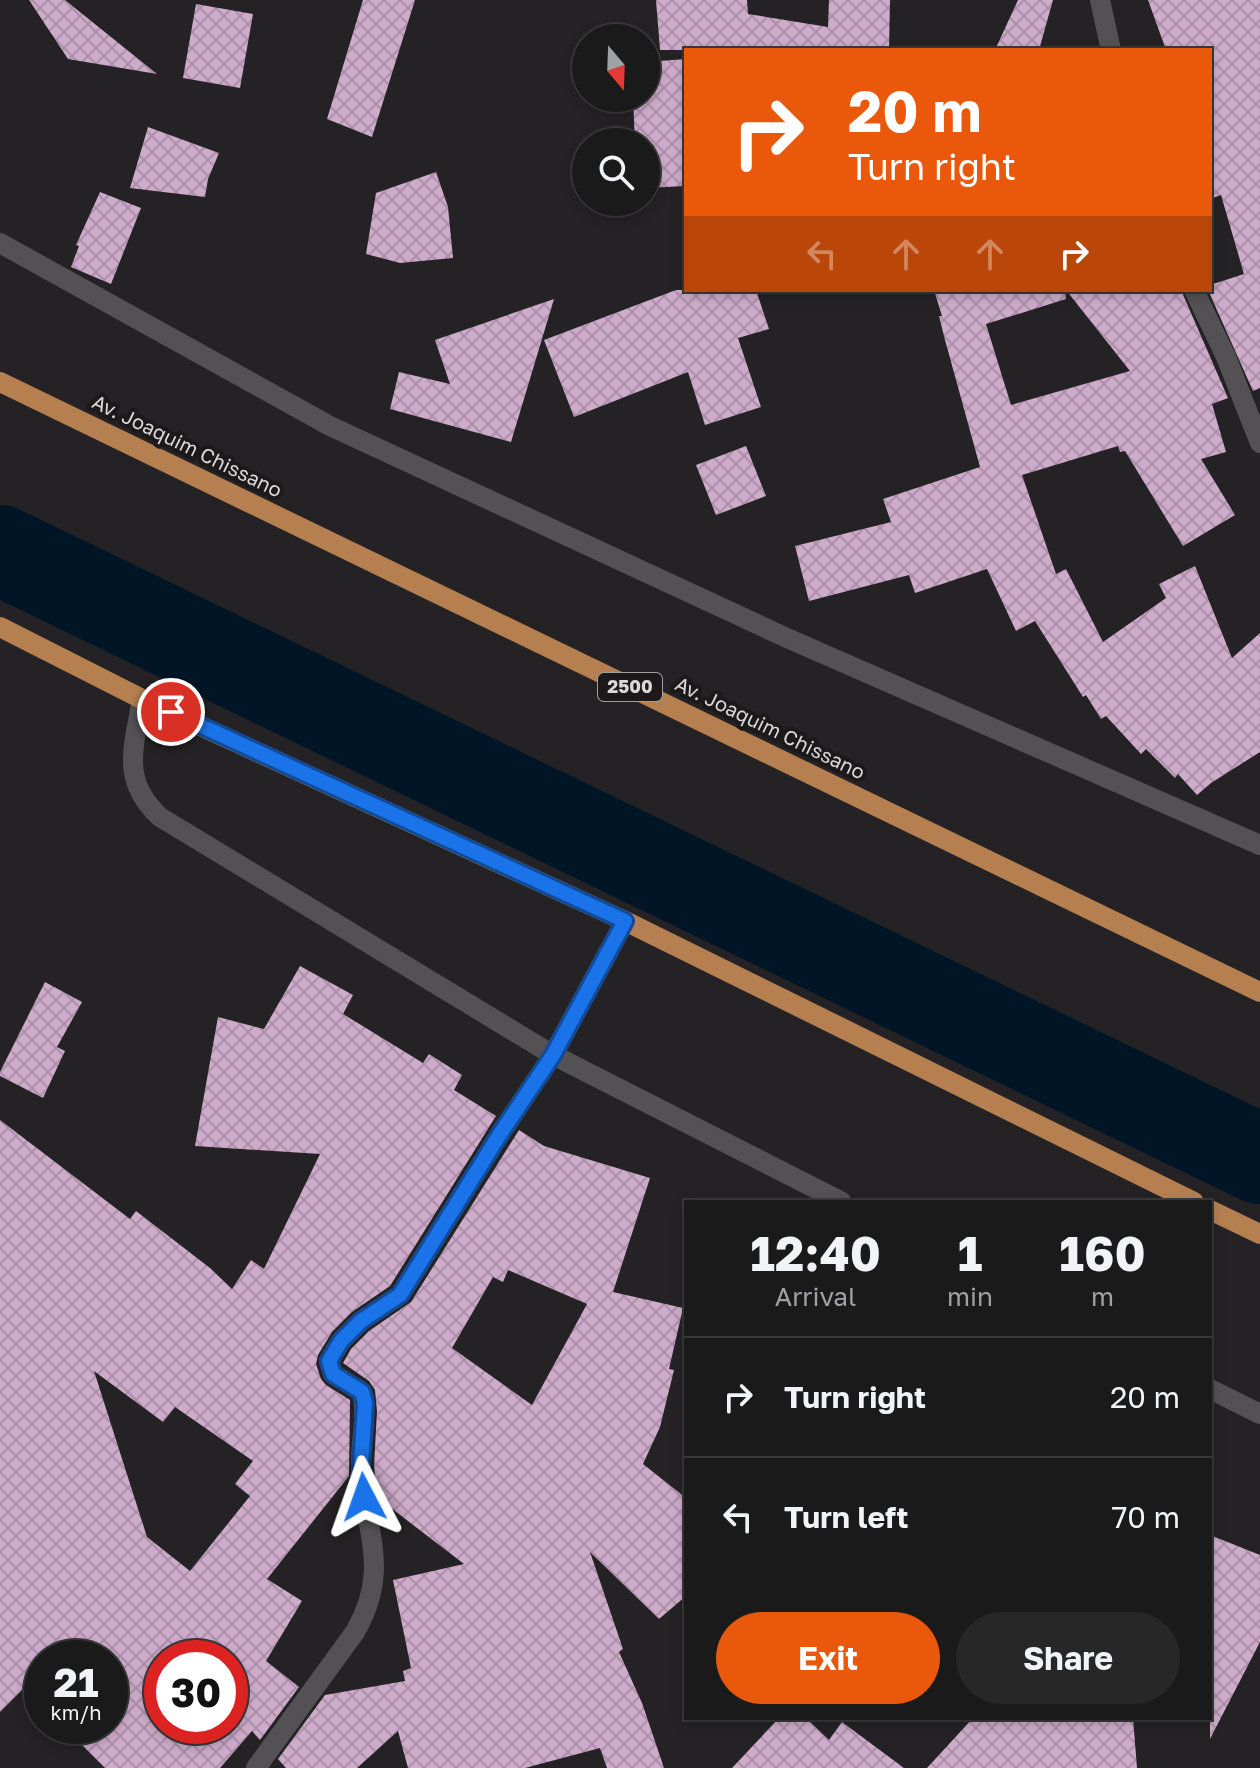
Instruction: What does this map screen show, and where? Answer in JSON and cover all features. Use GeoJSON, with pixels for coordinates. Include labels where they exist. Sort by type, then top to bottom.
{"type":"FeatureCollection","features":[{"type":"Feature","properties":{"kind":"main road","name":"Av. Joaquim Chissano"},"geometry":{"type":"LineString","coordinates":[[0,382],[1260,992]]}},
{"type":"Feature","properties":{"kind":"main road"},"geometry":{"type":"LineString","coordinates":[[0,627],[142,699],[625,921],[1190,1200]]}},
{"type":"Feature","properties":{"kind":"main road"},"geometry":{"type":"LineString","coordinates":[[1212,1211],[1260,1234]]}},
{"type":"Feature","properties":{"kind":"street"},"geometry":{"type":"LineString","coordinates":[[1100,0],[1111,48]]}},
{"type":"Feature","properties":{"kind":"street"},"geometry":{"type":"LineString","coordinates":[[0,243],[330,426],[787,638],[1260,845]]}},
{"type":"Feature","properties":{"kind":"street"},"geometry":{"type":"LineString","coordinates":[[1195,292],[1226,357],[1260,443]]}},
{"type":"Feature","properties":{"kind":"street"},"geometry":{"type":"LineString","coordinates":[[142,699],[131,764],[135,786],[145,803],[160,817],[553,1055],[838,1200]]}},
{"type":"Feature","properties":{"kind":"street"},"geometry":{"type":"LineString","coordinates":[[256,1768],[355,1632],[367,1612],[372,1588],[374,1538],[364,1497],[361,1466],[365,1403],[362,1392],[333,1374],[329,1361],[341,1341],[361,1321],[400,1295],[553,1055],[625,921]]}},
{"type":"Feature","properties":{"kind":"street"},"geometry":{"type":"LineString","coordinates":[[1212,1390],[1260,1414]]}},
{"type":"Feature","properties":{"kind":"building"},"geometry":{"type":"Polygon","coordinates":[[[29,0],[65,0],[157,74],[68,59],[29,0]]]}},
{"type":"Feature","properties":{"kind":"building"},"geometry":{"type":"Polygon","coordinates":[[[363,0],[415,0],[372,137],[327,119],[363,0]]]}},
{"type":"Feature","properties":{"kind":"building"},"geometry":{"type":"Polygon","coordinates":[[[656,0],[747,0],[748,14],[828,27],[829,0],[890,0],[889,48],[660,50],[656,0]]]}},
{"type":"Feature","properties":{"kind":"building"},"geometry":{"type":"Polygon","coordinates":[[[1018,0],[1053,0],[1040,48],[996,48],[1018,0]]]}},
{"type":"Feature","properties":{"kind":"building"},"geometry":{"type":"Polygon","coordinates":[[[1148,0],[1260,0],[1260,388],[1253,391],[1209,292],[1212,292],[1212,284],[1244,274],[1221,195],[1212,198],[1212,48],[1165,48],[1148,0]]]}},
{"type":"Feature","properties":{"kind":"building"},"geometry":{"type":"Polygon","coordinates":[[[196,4],[253,14],[240,88],[183,78],[196,4]]]}},
{"type":"Feature","properties":{"kind":"building"},"geometry":{"type":"Polygon","coordinates":[[[684,59],[684,186],[660,187],[660,128],[634,128],[634,112],[660,112],[660,61],[684,59]]]}},
{"type":"Feature","properties":{"kind":"building"},"geometry":{"type":"Polygon","coordinates":[[[148,127],[219,153],[208,179],[205,197],[130,188],[148,127]]]}},
{"type":"Feature","properties":{"kind":"building"},"geometry":{"type":"Polygon","coordinates":[[[436,172],[448,207],[453,258],[400,263],[366,254],[376,193],[436,172]]]}},
{"type":"Feature","properties":{"kind":"building"},"geometry":{"type":"Polygon","coordinates":[[[100,192],[141,208],[111,284],[71,267],[79,246],[76,245],[100,192]]]}},
{"type":"Feature","properties":{"kind":"building"},"geometry":{"type":"Polygon","coordinates":[[[676,290],[757,292],[769,329],[738,338],[761,407],[705,425],[688,372],[574,417],[544,340],[676,290]]]}},
{"type":"Feature","properties":{"kind":"building"},"geometry":{"type":"Polygon","coordinates":[[[935,292],[1065,292],[1066,299],[986,324],[1011,405],[1130,371],[1068,292],[1182,292],[1228,398],[1212,404],[1226,452],[1201,459],[1235,515],[1183,546],[1125,451],[1120,452],[1118,446],[1022,475],[1056,574],[1066,569],[1103,642],[1166,598],[1159,584],[1195,566],[1232,658],[1260,633],[1260,752],[1197,795],[1178,774],[1175,778],[1146,749],[1141,754],[1106,716],[1101,719],[1086,695],[1083,697],[1035,621],[1016,631],[987,569],[915,593],[909,575],[809,601],[795,546],[891,522],[883,499],[980,467],[939,316],[942,316],[935,292]]]}},
{"type":"Feature","properties":{"kind":"building"},"geometry":{"type":"Polygon","coordinates":[[[554,299],[511,442],[390,409],[399,372],[450,384],[435,340],[554,299]]]}},
{"type":"Feature","properties":{"kind":"building"},"geometry":{"type":"Polygon","coordinates":[[[746,446],[766,496],[716,515],[696,465],[746,446]]]}},
{"type":"Feature","properties":{"kind":"building"},"geometry":{"type":"Polygon","coordinates":[[[300,966],[353,995],[343,1014],[423,1063],[429,1054],[462,1075],[454,1090],[496,1116],[390,1286],[352,1312],[332,1332],[318,1355],[316,1364],[321,1379],[350,1400],[349,1476],[267,1579],[302,1601],[266,1661],[299,1687],[260,1740],[252,1731],[248,1736],[248,1640],[144,1640],[144,1744],[241,1744],[220,1768],[105,1768],[81,1744],[128,1744],[128,1640],[24,1640],[24,1688],[0,1712],[0,1120],[130,1219],[136,1211],[210,1268],[232,1289],[251,1260],[264,1269],[320,1154],[195,1146],[218,1017],[264,1029],[300,966]],[[94,1371],[147,1537],[190,1571],[250,1496],[235,1484],[253,1461],[175,1407],[163,1422],[94,1371]]]}},
{"type":"Feature","properties":{"kind":"building"},"geometry":{"type":"Polygon","coordinates":[[[45,982],[82,1002],[57,1047],[65,1051],[43,1098],[0,1076],[0,1072],[45,982]]]}},
{"type":"Feature","properties":{"kind":"building"},"geometry":{"type":"Polygon","coordinates":[[[519,1130],[544,1146],[650,1178],[613,1292],[683,1308],[669,1369],[674,1370],[660,1427],[643,1464],[684,1496],[684,1598],[659,1619],[590,1552],[623,1649],[619,1652],[642,1703],[664,1768],[607,1768],[600,1748],[525,1768],[408,1768],[398,1731],[357,1768],[286,1768],[278,1759],[325,1695],[405,1681],[403,1671],[411,1668],[393,1580],[464,1564],[378,1498],[374,1466],[375,1390],[369,1381],[343,1363],[351,1349],[369,1331],[411,1302],[519,1130]],[[508,1270],[503,1282],[493,1277],[452,1348],[532,1405],[587,1304],[508,1270]]]}},
{"type":"Feature","properties":{"kind":"building"},"geometry":{"type":"Polygon","coordinates":[[[1212,1536],[1260,1555],[1260,1642],[1210,1739],[1212,1536]]]}},
{"type":"Feature","properties":{"kind":"building"},"geometry":{"type":"Polygon","coordinates":[[[777,1720],[808,1720],[829,1740],[842,1722],[904,1768],[732,1768],[777,1720]]]}},
{"type":"Feature","properties":{"kind":"building"},"geometry":{"type":"Polygon","coordinates":[[[971,1720],[1133,1720],[1137,1768],[927,1768],[971,1720]]]}},
{"type":"Feature","properties":{"kind":"waterway"},"geometry":{"type":"LineString","coordinates":[[0,550],[1260,1159]]}},
{"type":"Feature","properties":{"kind":"route"},"geometry":{"type":"LineString","coordinates":[[171,712],[625,921],[553,1055],[400,1295],[361,1321],[341,1341],[329,1361],[333,1374],[362,1392],[365,1403],[361,1466],[364,1497]]}}]}
